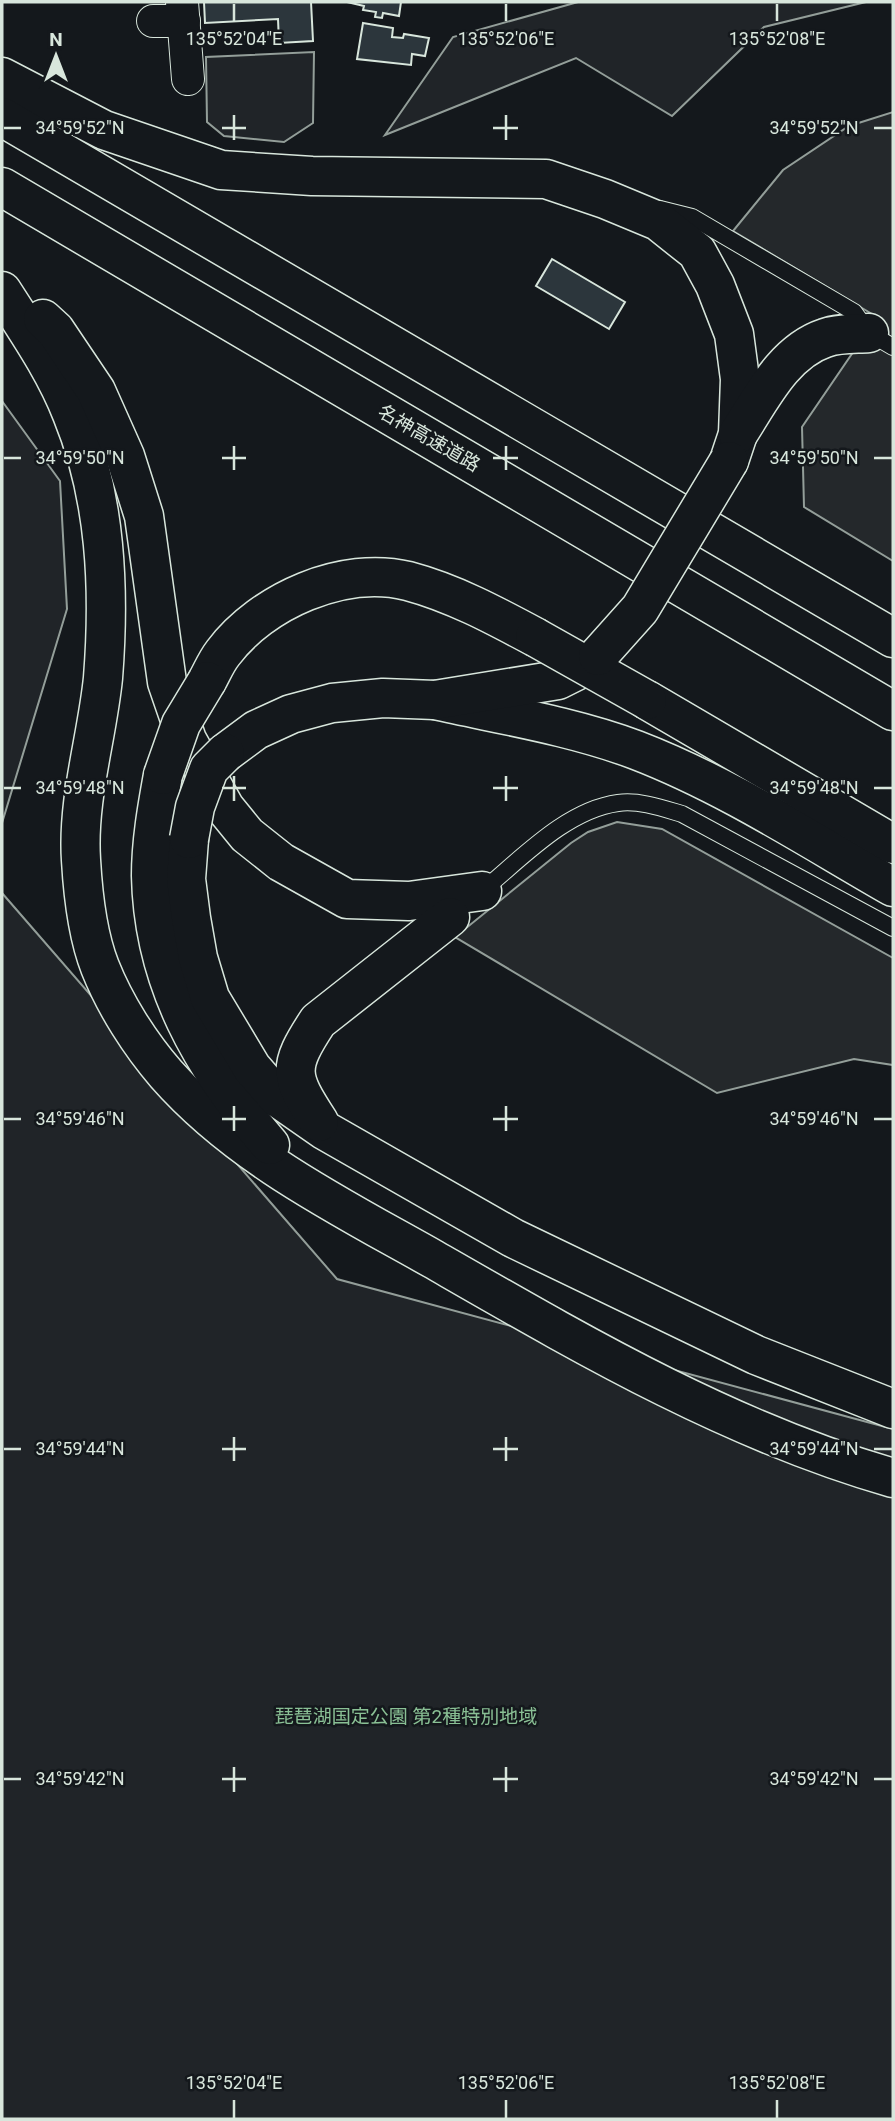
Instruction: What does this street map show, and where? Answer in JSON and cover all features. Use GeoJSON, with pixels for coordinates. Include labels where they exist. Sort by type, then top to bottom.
{"type":"FeatureCollection","features":[{"type":"Feature","properties":{"kind":"highway"},"geometry":{"type":"LineString","coordinates":[[2,76],[104,130],[221,170],[312,176],[546,179],[658,221],[697,252],[715,285],[734,334],[740,379],[733,447]]}},
{"type":"Feature","properties":{"kind":"highway"},"geometry":{"type":"LineString","coordinates":[[2,117],[893,638]]}},
{"type":"Feature","properties":{"kind":"highway","name":"名神高速道路"},"geometry":{"type":"LineString","coordinates":[[2,187],[893,711]]}},
{"type":"Feature","properties":{"kind":"highway"},"geometry":{"type":"LineString","coordinates":[[2,282],[55,330],[96,391],[125,456],[144,516],[167,682],[187,740],[225,808],[247,835],[281,862],[347,899],[409,901],[482,891]]}},
{"type":"Feature","properties":{"kind":"highway"},"geometry":{"type":"LineString","coordinates":[[2,290],[42,354],[72,414],[97,496],[107,573],[103,678],[83,807],[80,857],[88,919],[100,967],[139,1037],[165,1073],[217,1126],[305,1186],[520,1309],[635,1371],[747,1426],[838,1462],[893,1478]]}},
{"type":"Feature","properties":{"kind":"highway"},"geometry":{"type":"LineString","coordinates":[[435,700],[558,680],[586,666],[640,609],[781,369],[808,346],[827,337],[881,340]]}},
{"type":"Feature","properties":{"kind":"highway"},"geometry":{"type":"LineString","coordinates":[[305,1186],[235,1106],[203,1056],[177,1001],[163,958],[151,874],[155,818],[163,775],[181,724],[222,654],[244,630],[282,603],[322,585],[358,576],[406,581],[472,603],[647,699],[893,844]]}},
{"type":"Feature","properties":{"kind":"highway"},"geometry":{"type":"LineString","coordinates":[[893,887],[706,780],[635,750],[581,733],[435,700],[383,698],[332,702],[291,714],[256,730],[225,753],[209,769],[195,807],[186,879],[198,958],[210,998],[253,1068],[278,1098],[324,1130],[513,1238],[757,1355],[893,1409]]}},
{"type":"Feature","properties":{"kind":"highway"},"geometry":{"type":"LineString","coordinates":[[324,1130],[299,1090],[296,1072],[298,1055],[306,1039],[318,1021],[450,917]]}},
{"type":"Feature","properties":{"kind":"street"},"geometry":{"type":"LineString","coordinates":[[173,15],[188,79]]}},
{"type":"Feature","properties":{"kind":"lane"},"geometry":{"type":"LineString","coordinates":[[546,179],[692,217],[854,312],[881,340]]}},
{"type":"Feature","properties":{"kind":"lane"},"geometry":{"type":"LineString","coordinates":[[450,917],[569,820],[620,802],[682,814],[893,928]]}},
{"type":"Feature","properties":{"kind":"green space"},"geometry":{"type":"Polygon","coordinates":[[[578,2],[866,2],[764,27],[672,116],[576,58],[385,135],[453,37],[578,2]]]}},
{"type":"Feature","properties":{"kind":"green space"},"geometry":{"type":"Polygon","coordinates":[[[314,52],[313,123],[284,142],[224,136],[207,122],[206,57],[314,52]]]}},
{"type":"Feature","properties":{"kind":"green space"},"geometry":{"type":"Polygon","coordinates":[[[2,401],[60,481],[67,609],[2,823],[2,401]]]}},
{"type":"Feature","properties":{"kind":"green space","name":"琵琶湖国定公園 第2種特別地域"},"geometry":{"type":"Polygon","coordinates":[[[2,893],[337,1279],[893,1429],[893,2119],[2,2119],[2,893]]]}},
{"type":"Feature","properties":{"kind":"shaded area"},"geometry":{"type":"Polygon","coordinates":[[[893,112],[893,561],[804,507],[802,427],[877,317],[733,231],[783,170],[849,126],[893,112]]]}},
{"type":"Feature","properties":{"kind":"shaded area"},"geometry":{"type":"Polygon","coordinates":[[[617,822],[662,829],[893,958],[893,1065],[854,1059],[717,1093],[455,937],[571,843],[588,832],[617,822]]]}},
{"type":"Feature","properties":{"kind":"building"},"geometry":{"type":"Polygon","coordinates":[[[204,2],[311,2],[313,41],[279,43],[278,19],[205,23],[204,2]]]}},
{"type":"Feature","properties":{"kind":"building"},"geometry":{"type":"Polygon","coordinates":[[[347,2],[401,2],[399,16],[383,13],[382,18],[375,17],[376,12],[363,10],[364,6],[347,2]]]}},
{"type":"Feature","properties":{"kind":"building"},"geometry":{"type":"Polygon","coordinates":[[[363,23],[393,28],[392,37],[403,38],[404,34],[429,38],[425,56],[412,54],[411,65],[357,59],[363,23]]]}},
{"type":"Feature","properties":{"kind":"building"},"geometry":{"type":"Polygon","coordinates":[[[552,259],[625,302],[609,329],[536,286],[552,259]]]}}]}
